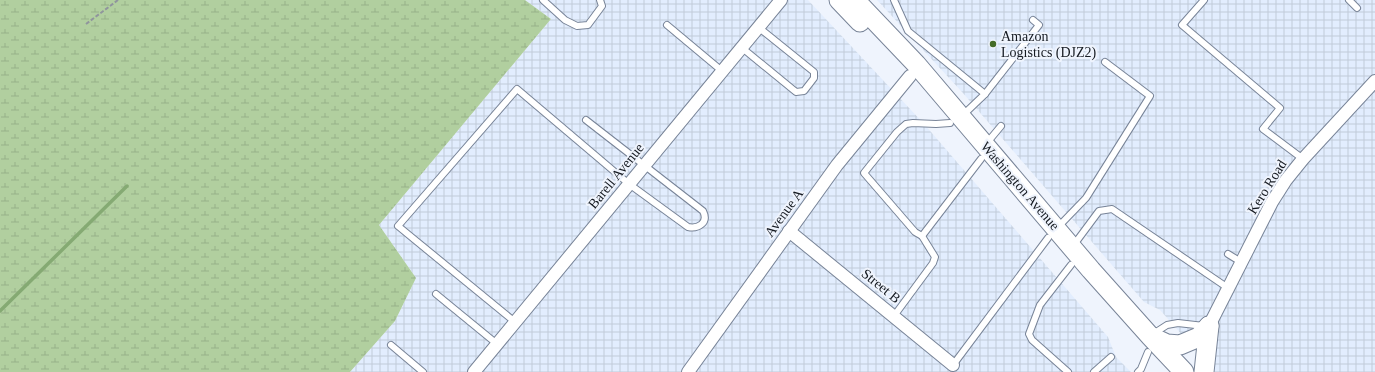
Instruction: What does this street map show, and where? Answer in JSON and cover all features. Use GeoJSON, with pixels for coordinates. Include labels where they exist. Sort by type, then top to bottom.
{"type":"FeatureCollection","features":[{"type":"Feature","properties":{"kind":"main road","name":"Washington Avenue"},"geometry":{"type":"LineString","coordinates":[[839,0],[910,76],[955,120],[1071,256],[1149,344],[1184,372]]}},
{"type":"Feature","properties":{"kind":"main road","name":"Washington Avenue"},"geometry":{"type":"LineString","coordinates":[[855,0],[916,64],[955,120]]}},
{"type":"Feature","properties":{"kind":"main road"},"geometry":{"type":"LineString","coordinates":[[1149,344],[1180,345],[1199,337],[1209,326]]}},
{"type":"Feature","properties":{"kind":"main road"},"geometry":{"type":"LineString","coordinates":[[1204,372],[1209,326]]}},
{"type":"Feature","properties":{"kind":"main road","name":"Washington Avenue"},"geometry":{"type":"LineString","coordinates":[[1149,344],[1166,372]]}},
{"type":"Feature","properties":{"kind":"street","name":"Barell Avenue"},"geometry":{"type":"LineString","coordinates":[[474,372],[781,0]]}},
{"type":"Feature","properties":{"kind":"street","name":"Avenue A"},"geometry":{"type":"LineString","coordinates":[[688,372],[837,166],[910,76]]}},
{"type":"Feature","properties":{"kind":"street","name":"Kero Road"},"geometry":{"type":"LineString","coordinates":[[1209,326],[1272,202],[1286,180],[1303,159],[1374,85]]}},
{"type":"Feature","properties":{"kind":"street","name":"Street B"},"geometry":{"type":"LineString","coordinates":[[790,231],[953,365]]}},
{"type":"Feature","properties":{"kind":"lane"},"geometry":{"type":"LineString","coordinates":[[543,0],[565,20],[577,26],[588,25],[602,6],[600,0]]}},
{"type":"Feature","properties":{"kind":"lane"},"geometry":{"type":"LineString","coordinates":[[894,0],[908,31],[985,94]]}},
{"type":"Feature","properties":{"kind":"lane"},"geometry":{"type":"LineString","coordinates":[[1204,0],[1182,25],[1280,108],[1263,129],[1303,159]]}},
{"type":"Feature","properties":{"kind":"lane"},"geometry":{"type":"LineString","coordinates":[[1349,0],[1357,8]]}},
{"type":"Feature","properties":{"kind":"lane"},"geometry":{"type":"LineString","coordinates":[[894,316],[933,263],[934,258],[922,236],[915,232],[864,173],[897,132],[906,124],[936,124],[955,120],[985,94],[1039,25],[1033,20]]}},
{"type":"Feature","properties":{"kind":"lane"},"geometry":{"type":"LineString","coordinates":[[667,25],[722,71]]}},
{"type":"Feature","properties":{"kind":"lane"},"geometry":{"type":"LineString","coordinates":[[741,48],[796,92],[804,91],[814,78],[814,72],[758,27]]}},
{"type":"Feature","properties":{"kind":"lane"},"geometry":{"type":"LineString","coordinates":[[953,365],[1052,233],[1086,198],[1150,96],[1105,62]]}},
{"type":"Feature","properties":{"kind":"lane"},"geometry":{"type":"LineString","coordinates":[[515,322],[398,226],[517,89],[628,184],[688,227],[694,228],[702,225],[705,220],[703,211],[586,120]]}},
{"type":"Feature","properties":{"kind":"lane"},"geometry":{"type":"LineString","coordinates":[[922,236],[1001,126]]}},
{"type":"Feature","properties":{"kind":"lane"},"geometry":{"type":"LineString","coordinates":[[1068,372],[1032,340],[1028,334],[1040,304],[1099,211],[1112,209],[1228,288]]}},
{"type":"Feature","properties":{"kind":"lane"},"geometry":{"type":"LineString","coordinates":[[1228,254],[1241,262]]}},
{"type":"Feature","properties":{"kind":"lane"},"geometry":{"type":"LineString","coordinates":[[436,294],[497,344]]}},
{"type":"Feature","properties":{"kind":"lane"},"geometry":{"type":"LineString","coordinates":[[1138,372],[1141,369],[1149,344]]}},
{"type":"Feature","properties":{"kind":"lane"},"geometry":{"type":"LineString","coordinates":[[391,345],[423,372]]}},
{"type":"Feature","properties":{"kind":"lane"},"geometry":{"type":"LineString","coordinates":[[1094,372],[1111,357]]}},
{"type":"Feature","properties":{"kind":"path"},"geometry":{"type":"LineString","coordinates":[[86,24],[118,0]]}},
{"type":"Feature","properties":{"kind":"shaded area"},"geometry":{"type":"Polygon","coordinates":[[[525,0],[808,0],[925,125],[1108,337],[1116,357],[1131,372],[350,372],[395,321],[416,278],[379,225],[551,19],[525,0]]]}},
{"type":"Feature","properties":{"kind":"shaded area"},"geometry":{"type":"Polygon","coordinates":[[[877,0],[1375,0],[1375,372],[1215,372],[1160,310],[1144,302],[962,92],[877,0]]]}},
{"type":"Feature","properties":{"kind":"green space"},"geometry":{"type":"Polygon","coordinates":[[[0,0],[525,0],[551,19],[379,225],[416,278],[395,321],[350,372],[0,372],[0,0]]]}},
{"type":"Feature","properties":{"kind":"waterway"},"geometry":{"type":"LineString","coordinates":[[0,311],[127,186]]}},
{"type":"Feature","properties":{"kind":"place","name":"Amazon Logistics (DJZ2)"},"geometry":{"type":"Point","coordinates":[993,44]}}]}
